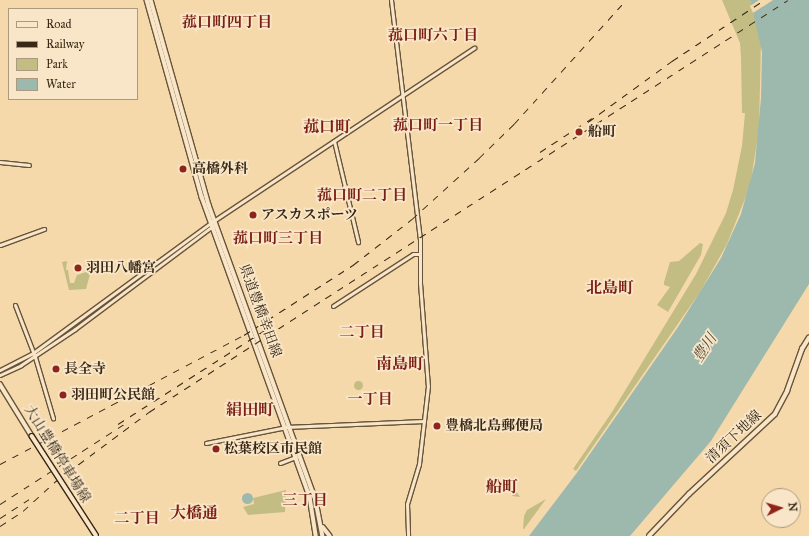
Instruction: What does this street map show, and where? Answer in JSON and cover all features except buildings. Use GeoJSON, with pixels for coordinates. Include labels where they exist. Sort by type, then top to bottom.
{"type":"FeatureCollection","features":[{"type":"Feature","properties":{"kind":"main road","name":"県道豊橋幸田線"},"geometry":{"type":"LineString","coordinates":[[147,0],[202,197],[214,223]]}},
{"type":"Feature","properties":{"kind":"main road","name":"県道豊橋幸田線"},"geometry":{"type":"LineString","coordinates":[[151,0],[214,223],[316,501],[323,536]]}},
{"type":"Feature","properties":{"kind":"main road","name":"清須下地線"},"geometry":{"type":"LineString","coordinates":[[649,536],[689,494],[774,414],[788,392],[802,350],[809,338]]}},
{"type":"Feature","properties":{"kind":"main road","name":"大山豊橋停車場線"},"geometry":{"type":"LineString","coordinates":[[0,384],[96,536]]}},
{"type":"Feature","properties":{"kind":"main road","name":"県道豊橋幸田線"},"geometry":{"type":"LineString","coordinates":[[288,427],[296,457],[312,503],[316,536]]}},
{"type":"Feature","properties":{"kind":"main road"},"geometry":{"type":"LineString","coordinates":[[321,525],[330,536]]}},
{"type":"Feature","properties":{"kind":"main road"},"geometry":{"type":"LineString","coordinates":[[311,536],[316,529]]}},
{"type":"Feature","properties":{"kind":"street"},"geometry":{"type":"LineString","coordinates":[[390,0],[420,234],[419,254],[428,386],[419,464],[408,504],[408,536]]}},
{"type":"Feature","properties":{"kind":"street"},"geometry":{"type":"LineString","coordinates":[[0,375],[34,355],[223,216],[474,48]]}},
{"type":"Feature","properties":{"kind":"street"},"geometry":{"type":"LineString","coordinates":[[334,142],[358,242]]}},
{"type":"Feature","properties":{"kind":"street"},"geometry":{"type":"LineString","coordinates":[[0,162],[29,164]]}},
{"type":"Feature","properties":{"kind":"street"},"geometry":{"type":"LineString","coordinates":[[0,244],[44,229]]}},
{"type":"Feature","properties":{"kind":"street"},"geometry":{"type":"LineString","coordinates":[[333,306],[413,254],[419,254]]}},
{"type":"Feature","properties":{"kind":"street"},"geometry":{"type":"LineString","coordinates":[[15,305],[34,355],[53,418]]}},
{"type":"Feature","properties":{"kind":"street"},"geometry":{"type":"LineString","coordinates":[[0,370],[34,355]]}},
{"type":"Feature","properties":{"kind":"street"},"geometry":{"type":"LineString","coordinates":[[206,443],[288,427],[424,421]]}},
{"type":"Feature","properties":{"kind":"street"},"geometry":{"type":"LineString","coordinates":[[280,463],[296,457]]}},
{"type":"Feature","properties":{"kind":"green space"},"geometry":{"type":"Polygon","coordinates":[[[722,0],[750,0],[761,42],[759,130],[750,186],[727,244],[700,292],[576,471],[573,469],[612,412],[696,274],[726,213],[733,190],[742,146],[745,113],[742,113],[740,43],[722,0]]]}},
{"type":"Feature","properties":{"kind":"green space"},"geometry":{"type":"Polygon","coordinates":[[[700,243],[703,244],[701,255],[668,312],[657,305],[670,287],[664,285],[664,282],[670,262],[679,261],[700,243]]]}},
{"type":"Feature","properties":{"kind":"green space"},"geometry":{"type":"Polygon","coordinates":[[[67,261],[66,270],[68,270],[70,283],[74,283],[77,275],[89,271],[89,263],[93,263],[86,289],[69,290],[62,262],[67,261]]]}},
{"type":"Feature","properties":{"kind":"green space"},"geometry":{"type":"Polygon","coordinates":[[[358,380],[363,385],[358,390],[353,385],[358,380]]]}},
{"type":"Feature","properties":{"kind":"green space"},"geometry":{"type":"Polygon","coordinates":[[[504,483],[507,485],[511,483],[520,497],[512,496],[513,493],[503,487],[504,483]]]}},
{"type":"Feature","properties":{"kind":"green space"},"geometry":{"type":"Polygon","coordinates":[[[286,490],[285,512],[248,515],[243,507],[254,504],[253,498],[286,490]]]}},
{"type":"Feature","properties":{"kind":"green space"},"geometry":{"type":"Polygon","coordinates":[[[546,499],[523,529],[524,516],[527,510],[546,499]]]}},
{"type":"Feature","properties":{"kind":"water","name":"豊川"},"geometry":{"type":"Polygon","coordinates":[[[750,0],[809,0],[809,284],[711,441],[630,536],[529,536],[576,474],[678,327],[721,258],[741,214],[755,163],[761,98],[762,52],[750,0]]]}},
{"type":"Feature","properties":{"kind":"water"},"geometry":{"type":"Polygon","coordinates":[[[247,492],[251,494],[253,498],[251,502],[247,504],[243,502],[241,498],[243,494],[247,492]]]}},
{"type":"Feature","properties":{"kind":"pier"},"geometry":{"type":"Polygon","coordinates":[[[759,0],[773,0],[753,13],[750,6],[759,0]]]}},
{"type":"Feature","properties":{"kind":"railway"},"geometry":{"type":"LineString","coordinates":[[0,464],[244,335],[353,265],[412,219],[479,158],[514,124],[626,0]]}},
{"type":"Feature","properties":{"kind":"railway"},"geometry":{"type":"LineString","coordinates":[[588,122],[672,61],[764,0]]}},
{"type":"Feature","properties":{"kind":"railway"},"geometry":{"type":"LineString","coordinates":[[0,526],[23,511],[56,481],[149,412],[788,0]]}},
{"type":"Feature","properties":{"kind":"railway"},"geometry":{"type":"LineString","coordinates":[[540,152],[592,118]]}},
{"type":"Feature","properties":{"kind":"railway"},"geometry":{"type":"LineString","coordinates":[[118,424],[265,330]]}},
{"type":"Feature","properties":{"kind":"railway"},"geometry":{"type":"LineString","coordinates":[[0,504],[124,424]]}},
{"type":"Feature","properties":{"kind":"railway"},"geometry":{"type":"LineString","coordinates":[[0,518],[32,497]]}},
{"type":"Feature","properties":{"kind":"place","name":"船町"},"geometry":{"type":"Point","coordinates":[579,132]}},
{"type":"Feature","properties":{"kind":"place","name":"高橋外科"},"geometry":{"type":"Point","coordinates":[183,169]}},
{"type":"Feature","properties":{"kind":"place","name":"アスカスポーツ"},"geometry":{"type":"Point","coordinates":[253,215]}},
{"type":"Feature","properties":{"kind":"place","name":"羽田八幡宮"},"geometry":{"type":"Point","coordinates":[78,268]}},
{"type":"Feature","properties":{"kind":"place","name":"長全寺"},"geometry":{"type":"Point","coordinates":[56,369]}},
{"type":"Feature","properties":{"kind":"place","name":"羽田町公民館"},"geometry":{"type":"Point","coordinates":[63,395]}},
{"type":"Feature","properties":{"kind":"place","name":"豊橋北島郵便局"},"geometry":{"type":"Point","coordinates":[437,426]}},
{"type":"Feature","properties":{"kind":"place","name":"松葉校区市民館"},"geometry":{"type":"Point","coordinates":[216,449]}},
{"type":"Feature","properties":{"kind":"district","name":"菰口町四丁目"},"geometry":{"type":"Point","coordinates":[227,23]}},
{"type":"Feature","properties":{"kind":"district","name":"菰口町六丁目"},"geometry":{"type":"Point","coordinates":[433,36]}},
{"type":"Feature","properties":{"kind":"district","name":"菰口町一丁目"},"geometry":{"type":"Point","coordinates":[438,126]}},
{"type":"Feature","properties":{"kind":"district","name":"菰口町"},"geometry":{"type":"Point","coordinates":[327,127]}},
{"type":"Feature","properties":{"kind":"district","name":"菰口町二丁目"},"geometry":{"type":"Point","coordinates":[362,196]}},
{"type":"Feature","properties":{"kind":"district","name":"菰口町三丁目"},"geometry":{"type":"Point","coordinates":[278,239]}},
{"type":"Feature","properties":{"kind":"district","name":"北島町"},"geometry":{"type":"Point","coordinates":[610,288]}},
{"type":"Feature","properties":{"kind":"district","name":"二丁目"},"geometry":{"type":"Point","coordinates":[362,333]}},
{"type":"Feature","properties":{"kind":"district","name":"南島町"},"geometry":{"type":"Point","coordinates":[400,364]}},
{"type":"Feature","properties":{"kind":"district","name":"一丁目"},"geometry":{"type":"Point","coordinates":[370,400]}},
{"type":"Feature","properties":{"kind":"district","name":"絹田町"},"geometry":{"type":"Point","coordinates":[250,410]}},
{"type":"Feature","properties":{"kind":"district","name":"船町"},"geometry":{"type":"Point","coordinates":[502,487]}},
{"type":"Feature","properties":{"kind":"district","name":"三丁目"},"geometry":{"type":"Point","coordinates":[305,501]}},
{"type":"Feature","properties":{"kind":"district","name":"大橋通"},"geometry":{"type":"Point","coordinates":[194,513]}},
{"type":"Feature","properties":{"kind":"district","name":"二丁目"},"geometry":{"type":"Point","coordinates":[137,519]}}]}
